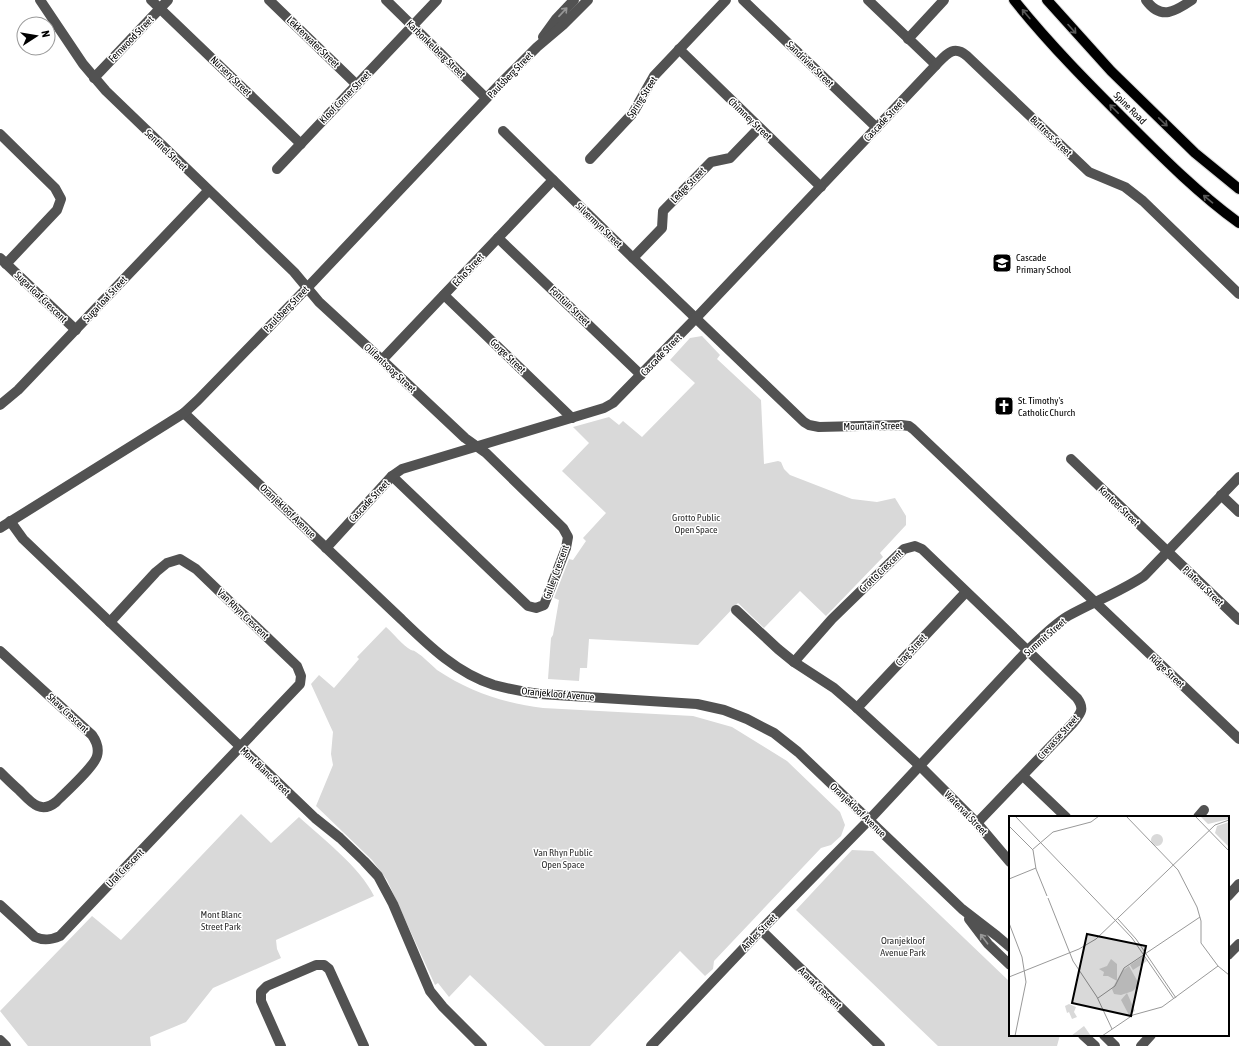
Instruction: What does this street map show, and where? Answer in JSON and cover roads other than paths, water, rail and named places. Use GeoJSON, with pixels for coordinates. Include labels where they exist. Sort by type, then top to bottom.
{"type":"FeatureCollection","features":[{"type":"Feature","properties":{"kind":"main road","name":"Spine Road"},"geometry":{"type":"LineString","coordinates":[[1014,0],[1056,49],[1176,171],[1222,211],[1239,223]]}},
{"type":"Feature","properties":{"kind":"main road","name":"Spine Road"},"geometry":{"type":"LineString","coordinates":[[1047,0],[1085,44],[1115,75],[1195,153],[1239,189]]}},
{"type":"Feature","properties":{"kind":"street","name":"Sentinel Street"},"geometry":{"type":"LineString","coordinates":[[40,0],[94,78],[118,104],[294,272],[307,288]]}},
{"type":"Feature","properties":{"kind":"street","name":"Nursery Street"},"geometry":{"type":"LineString","coordinates":[[151,0],[301,144]]}},
{"type":"Feature","properties":{"kind":"street","name":"Fernwood Street"},"geometry":{"type":"LineString","coordinates":[[94,78],[168,0]]}},
{"type":"Feature","properties":{"kind":"street","name":"Lekkerwater Street"},"geometry":{"type":"LineString","coordinates":[[269,0],[357,85]]}},
{"type":"Feature","properties":{"kind":"street","name":"Karbonkelberg Street"},"geometry":{"type":"LineString","coordinates":[[386,0],[486,98]]}},
{"type":"Feature","properties":{"kind":"street","name":"Kloof Corner Street"},"geometry":{"type":"LineString","coordinates":[[277,169],[437,0]]}},
{"type":"Feature","properties":{"kind":"street","name":"Paulsberg Street"},"geometry":{"type":"LineString","coordinates":[[537,47],[556,19],[574,0]]}},
{"type":"Feature","properties":{"kind":"street","name":"Paulsberg Street"},"geometry":{"type":"LineString","coordinates":[[0,528],[89,474],[184,413],[307,288],[486,98],[537,47],[563,25],[588,0]]}},
{"type":"Feature","properties":{"kind":"street","name":"Spring Street"},"geometry":{"type":"LineString","coordinates":[[590,159],[633,113],[654,76],[726,0]]}},
{"type":"Feature","properties":{"kind":"street","name":"Sandrivier Street"},"geometry":{"type":"LineString","coordinates":[[743,0],[877,128]]}},
{"type":"Feature","properties":{"kind":"street"},"geometry":{"type":"LineString","coordinates":[[868,0],[936,65]]}},
{"type":"Feature","properties":{"kind":"street"},"geometry":{"type":"LineString","coordinates":[[908,38],[944,0]]}},
{"type":"Feature","properties":{"kind":"street"},"geometry":{"type":"LineString","coordinates":[[1146,0],[1156,10],[1167,12],[1174,11],[1192,0]]}},
{"type":"Feature","properties":{"kind":"street","name":"Chimney Street"},"geometry":{"type":"LineString","coordinates":[[679,49],[821,187]]}},
{"type":"Feature","properties":{"kind":"street","name":"Buttress Street"},"geometry":{"type":"LineString","coordinates":[[936,65],[950,52],[959,51],[963,53],[1089,172],[1125,187],[1143,201],[1239,294]]}},
{"type":"Feature","properties":{"kind":"street","name":"Cascade Street"},"geometry":{"type":"LineString","coordinates":[[326,548],[392,476],[407,467],[572,418],[609,405],[641,375],[696,318],[936,65]]}},
{"type":"Feature","properties":{"kind":"street","name":"Ledge Street"},"geometry":{"type":"LineString","coordinates":[[633,258],[662,228],[663,211],[711,162],[730,158],[759,128]]}},
{"type":"Feature","properties":{"kind":"street","name":"Silvermyn Street"},"geometry":{"type":"LineString","coordinates":[[503,130],[696,318]]}},
{"type":"Feature","properties":{"kind":"street","name":"Sugarloaf Crescent"},"geometry":{"type":"LineString","coordinates":[[0,134],[54,188],[61,199],[57,210],[3,261],[76,330]]}},
{"type":"Feature","properties":{"kind":"street","name":"Echo Street"},"geometry":{"type":"LineString","coordinates":[[382,360],[553,180]]}},
{"type":"Feature","properties":{"kind":"street","name":"Sugarloaf Street"},"geometry":{"type":"LineString","coordinates":[[0,405],[18,390],[208,190]]}},
{"type":"Feature","properties":{"kind":"street","name":"Fontuin Street"},"geometry":{"type":"LineString","coordinates":[[498,238],[641,375]]}},
{"type":"Feature","properties":{"kind":"street","name":"Olifantsoog Street"},"geometry":{"type":"LineString","coordinates":[[307,288],[319,302],[475,446]]}},
{"type":"Feature","properties":{"kind":"street","name":"Gorge Street"},"geometry":{"type":"LineString","coordinates":[[444,295],[572,418]]}},
{"type":"Feature","properties":{"kind":"street","name":"Mountain Street"},"geometry":{"type":"LineString","coordinates":[[696,318],[809,425],[819,427],[901,425],[913,429],[1095,603]]}},
{"type":"Feature","properties":{"kind":"street","name":"Oranjekloof Avenue"},"geometry":{"type":"LineString","coordinates":[[184,413],[431,647],[451,664],[493,684],[515,690],[540,694],[697,704],[724,710],[742,717],[774,734],[798,752],[962,909],[1009,947]]}},
{"type":"Feature","properties":{"kind":"street","name":"Gulley Crescent"},"geometry":{"type":"LineString","coordinates":[[392,476],[528,606],[536,608],[541,606],[546,601],[566,548],[568,537],[566,533],[486,453],[475,446]]}},
{"type":"Feature","properties":{"kind":"street","name":"Kontoer Street"},"geometry":{"type":"LineString","coordinates":[[1071,459],[1167,552]]}},
{"type":"Feature","properties":{"kind":"street","name":"Summit Street"},"geometry":{"type":"LineString","coordinates":[[869,820],[1028,650],[1053,627],[1067,617],[1134,583],[1144,576],[1239,477]]}},
{"type":"Feature","properties":{"kind":"street"},"geometry":{"type":"LineString","coordinates":[[1221,495],[1239,512]]}},
{"type":"Feature","properties":{"kind":"street","name":"Mont Blanc Street"},"geometry":{"type":"LineString","coordinates":[[10,522],[23,538],[110,622],[315,818],[349,847],[378,876],[393,904],[430,991],[443,1008],[482,1046]]}},
{"type":"Feature","properties":{"kind":"street","name":"Grotto Crescent"},"geometry":{"type":"LineString","coordinates":[[794,662],[832,619],[904,548],[915,546],[922,549],[1028,650]]}},
{"type":"Feature","properties":{"kind":"street","name":"Plateau Street"},"geometry":{"type":"LineString","coordinates":[[1167,552],[1239,620]]}},
{"type":"Feature","properties":{"kind":"street","name":"Van Rhyn Crescent"},"geometry":{"type":"LineString","coordinates":[[110,622],[156,572],[167,563],[180,559],[202,574],[297,666],[301,676],[300,684],[240,746]]}},
{"type":"Feature","properties":{"kind":"street","name":"Crag Street"},"geometry":{"type":"LineString","coordinates":[[857,708],[966,592]]}},
{"type":"Feature","properties":{"kind":"street","name":"Ridge Street"},"geometry":{"type":"LineString","coordinates":[[1095,603],[1239,740]]}},
{"type":"Feature","properties":{"kind":"street"},"geometry":{"type":"LineString","coordinates":[[736,610],[794,662],[834,688],[920,766]]}},
{"type":"Feature","properties":{"kind":"street","name":"Crevasse Street"},"geometry":{"type":"LineString","coordinates":[[978,823],[1073,723],[1081,711],[1081,703],[1077,698],[1028,650]]}},
{"type":"Feature","properties":{"kind":"street","name":"Shaw Crescent"},"geometry":{"type":"LineString","coordinates":[[0,651],[92,735],[98,745],[94,763],[56,802],[49,806],[40,807],[32,803],[0,772]]}},
{"type":"Feature","properties":{"kind":"street","name":"Ural Crescent"},"geometry":{"type":"LineString","coordinates":[[0,905],[35,937],[45,940],[60,936],[240,746]]}},
{"type":"Feature","properties":{"kind":"street","name":"Waterval Street"},"geometry":{"type":"LineString","coordinates":[[920,766],[978,823],[1009,861]]}},
{"type":"Feature","properties":{"kind":"street"},"geometry":{"type":"LineString","coordinates":[[1023,776],[1065,816]]}},
{"type":"Feature","properties":{"kind":"street","name":"Andes Street"},"geometry":{"type":"LineString","coordinates":[[651,1046],[761,930],[869,820]]}},
{"type":"Feature","properties":{"kind":"street"},"geometry":{"type":"LineString","coordinates":[[1229,895],[1239,884]]}},
{"type":"Feature","properties":{"kind":"street","name":"Oranjekloof Avenue"},"geometry":{"type":"LineString","coordinates":[[962,909],[988,944],[1009,964]]}},
{"type":"Feature","properties":{"kind":"street","name":"Ararat Crescent"},"geometry":{"type":"LineString","coordinates":[[761,930],[880,1046]]}},
{"type":"Feature","properties":{"kind":"street"},"geometry":{"type":"LineString","coordinates":[[1229,955],[1239,944]]}},
{"type":"Feature","properties":{"kind":"street"},"geometry":{"type":"LineString","coordinates":[[281,1046],[261,1001],[261,992],[267,986],[316,965],[324,965],[329,968],[364,1046]]}},
{"type":"Feature","properties":{"kind":"street"},"geometry":{"type":"LineString","coordinates":[[1084,1036],[1091,1045],[1097,1036]]}},
{"type":"Feature","properties":{"kind":"street"},"geometry":{"type":"LineString","coordinates":[[1105,1036],[1115,1046]]}},
{"type":"Feature","properties":{"kind":"street"},"geometry":{"type":"LineString","coordinates":[[1141,1046],[1150,1036]]}},
{"type":"Feature","properties":{"kind":"street"},"geometry":{"type":"LineString","coordinates":[[0,1040],[6,1046]]}},
{"type":"Feature","properties":{"kind":"place","name":"Cascade Primary School"},"geometry":{"type":"Point","coordinates":[1002,263]}},
{"type":"Feature","properties":{"kind":"place","name":"St. Timothy's Catholic Church"},"geometry":{"type":"Point","coordinates":[1004,406]}},
{"type":"Feature","properties":{"kind":"park label","name":"Grotto Public Open Space"},"geometry":{"type":"Point","coordinates":[696,522]}},
{"type":"Feature","properties":{"kind":"park label","name":"Van Rhyn Public Open Space"},"geometry":{"type":"Point","coordinates":[563,858]}},
{"type":"Feature","properties":{"kind":"park label","name":"Mont Blanc Street Park"},"geometry":{"type":"Point","coordinates":[221,920]}},
{"type":"Feature","properties":{"kind":"park label","name":"Oranjekloof Avenue Park"},"geometry":{"type":"Point","coordinates":[903,946]}}]}
